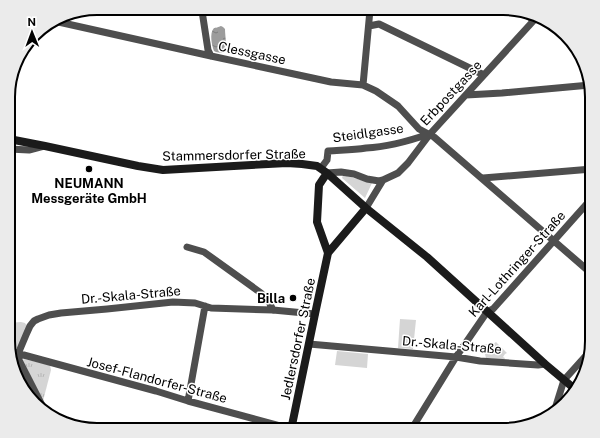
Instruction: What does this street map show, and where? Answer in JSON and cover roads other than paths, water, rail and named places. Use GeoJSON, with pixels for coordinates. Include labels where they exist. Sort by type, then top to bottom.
{"type":"FeatureCollection","features":[{"type":"Feature","properties":{"kind":"main road","name":"Stammersdorfer Straße"},"geometry":{"type":"LineString","coordinates":[[15,140],[131,165],[163,170],[287,163],[317,166],[324,170]]}},
{"type":"Feature","properties":{"kind":"main road"},"geometry":{"type":"LineString","coordinates":[[328,253],[317,222],[319,185],[324,170],[366,208],[427,257],[571,386]]}},
{"type":"Feature","properties":{"kind":"main road"},"geometry":{"type":"LineString","coordinates":[[328,253],[366,208]]}},
{"type":"Feature","properties":{"kind":"main road","name":"Jedlersdorfer Straße"},"geometry":{"type":"LineString","coordinates":[[292,423],[328,253]]}},
{"type":"Feature","properties":{"kind":"street"},"geometry":{"type":"LineString","coordinates":[[203,15],[208,50],[211,56]]}},
{"type":"Feature","properties":{"kind":"street"},"geometry":{"type":"LineString","coordinates":[[363,85],[370,15]]}},
{"type":"Feature","properties":{"kind":"street","name":"Erbpostgasse"},"geometry":{"type":"LineString","coordinates":[[383,180],[398,173],[408,163],[430,134],[534,21]]}},
{"type":"Feature","properties":{"kind":"street","name":"Clessgasse"},"geometry":{"type":"LineString","coordinates":[[62,23],[331,82],[363,85],[376,91],[398,106],[419,129],[434,137],[585,268]]}},
{"type":"Feature","properties":{"kind":"street"},"geometry":{"type":"LineString","coordinates":[[369,26],[379,24],[484,75]]}},
{"type":"Feature","properties":{"kind":"street"},"geometry":{"type":"LineString","coordinates":[[466,95],[584,86]]}},
{"type":"Feature","properties":{"kind":"street","name":"Steidlgasse"},"geometry":{"type":"LineString","coordinates":[[324,170],[328,151],[382,146],[415,139],[430,134]]}},
{"type":"Feature","properties":{"kind":"street","name":"Stammersdorfer Straße"},"geometry":{"type":"LineString","coordinates":[[15,149],[29,150],[45,146]]}},
{"type":"Feature","properties":{"kind":"street"},"geometry":{"type":"LineString","coordinates":[[324,170],[354,174],[367,179],[383,180],[366,208]]}},
{"type":"Feature","properties":{"kind":"street"},"geometry":{"type":"LineString","coordinates":[[483,178],[585,170]]}},
{"type":"Feature","properties":{"kind":"street","name":"Karl-Lothringer-Straße"},"geometry":{"type":"LineString","coordinates":[[415,423],[456,357],[487,312],[494,308],[585,206]]}},
{"type":"Feature","properties":{"kind":"street"},"geometry":{"type":"LineString","coordinates":[[187,247],[204,252],[261,293],[269,302],[273,310]]}},
{"type":"Feature","properties":{"kind":"street","name":"Dr.-Skala-Straße"},"geometry":{"type":"LineString","coordinates":[[18,354],[30,326],[38,319],[61,313],[173,302],[195,303],[211,308],[273,310],[315,314]]}},
{"type":"Feature","properties":{"kind":"street"},"geometry":{"type":"LineString","coordinates":[[188,401],[205,306]]}},
{"type":"Feature","properties":{"kind":"street","name":"Dr.-Skala-Straße"},"geometry":{"type":"LineString","coordinates":[[309,344],[538,365],[545,364]]}},
{"type":"Feature","properties":{"kind":"street"},"geometry":{"type":"LineString","coordinates":[[18,354],[19,361],[38,398]]}},
{"type":"Feature","properties":{"kind":"street","name":"Josef-Flandorfer-Straße"},"geometry":{"type":"LineString","coordinates":[[18,354],[269,423]]}},
{"type":"Feature","properties":{"kind":"street"},"geometry":{"type":"LineString","coordinates":[[557,403],[564,380],[583,359]]}},
{"type":"Feature","properties":{"kind":"water"},"geometry":{"type":"Polygon","coordinates":[[[221,26],[225,29],[226,39],[226,45],[222,53],[214,51],[211,40],[212,30],[221,26]]]}},
{"type":"Feature","properties":{"kind":"place","name":"NEUMANN Messgeräte GmbH"},"geometry":{"type":"Point","coordinates":[89,169]}},
{"type":"Feature","properties":{"kind":"place","name":"Billa"},"geometry":{"type":"Point","coordinates":[293,298]}}]}
